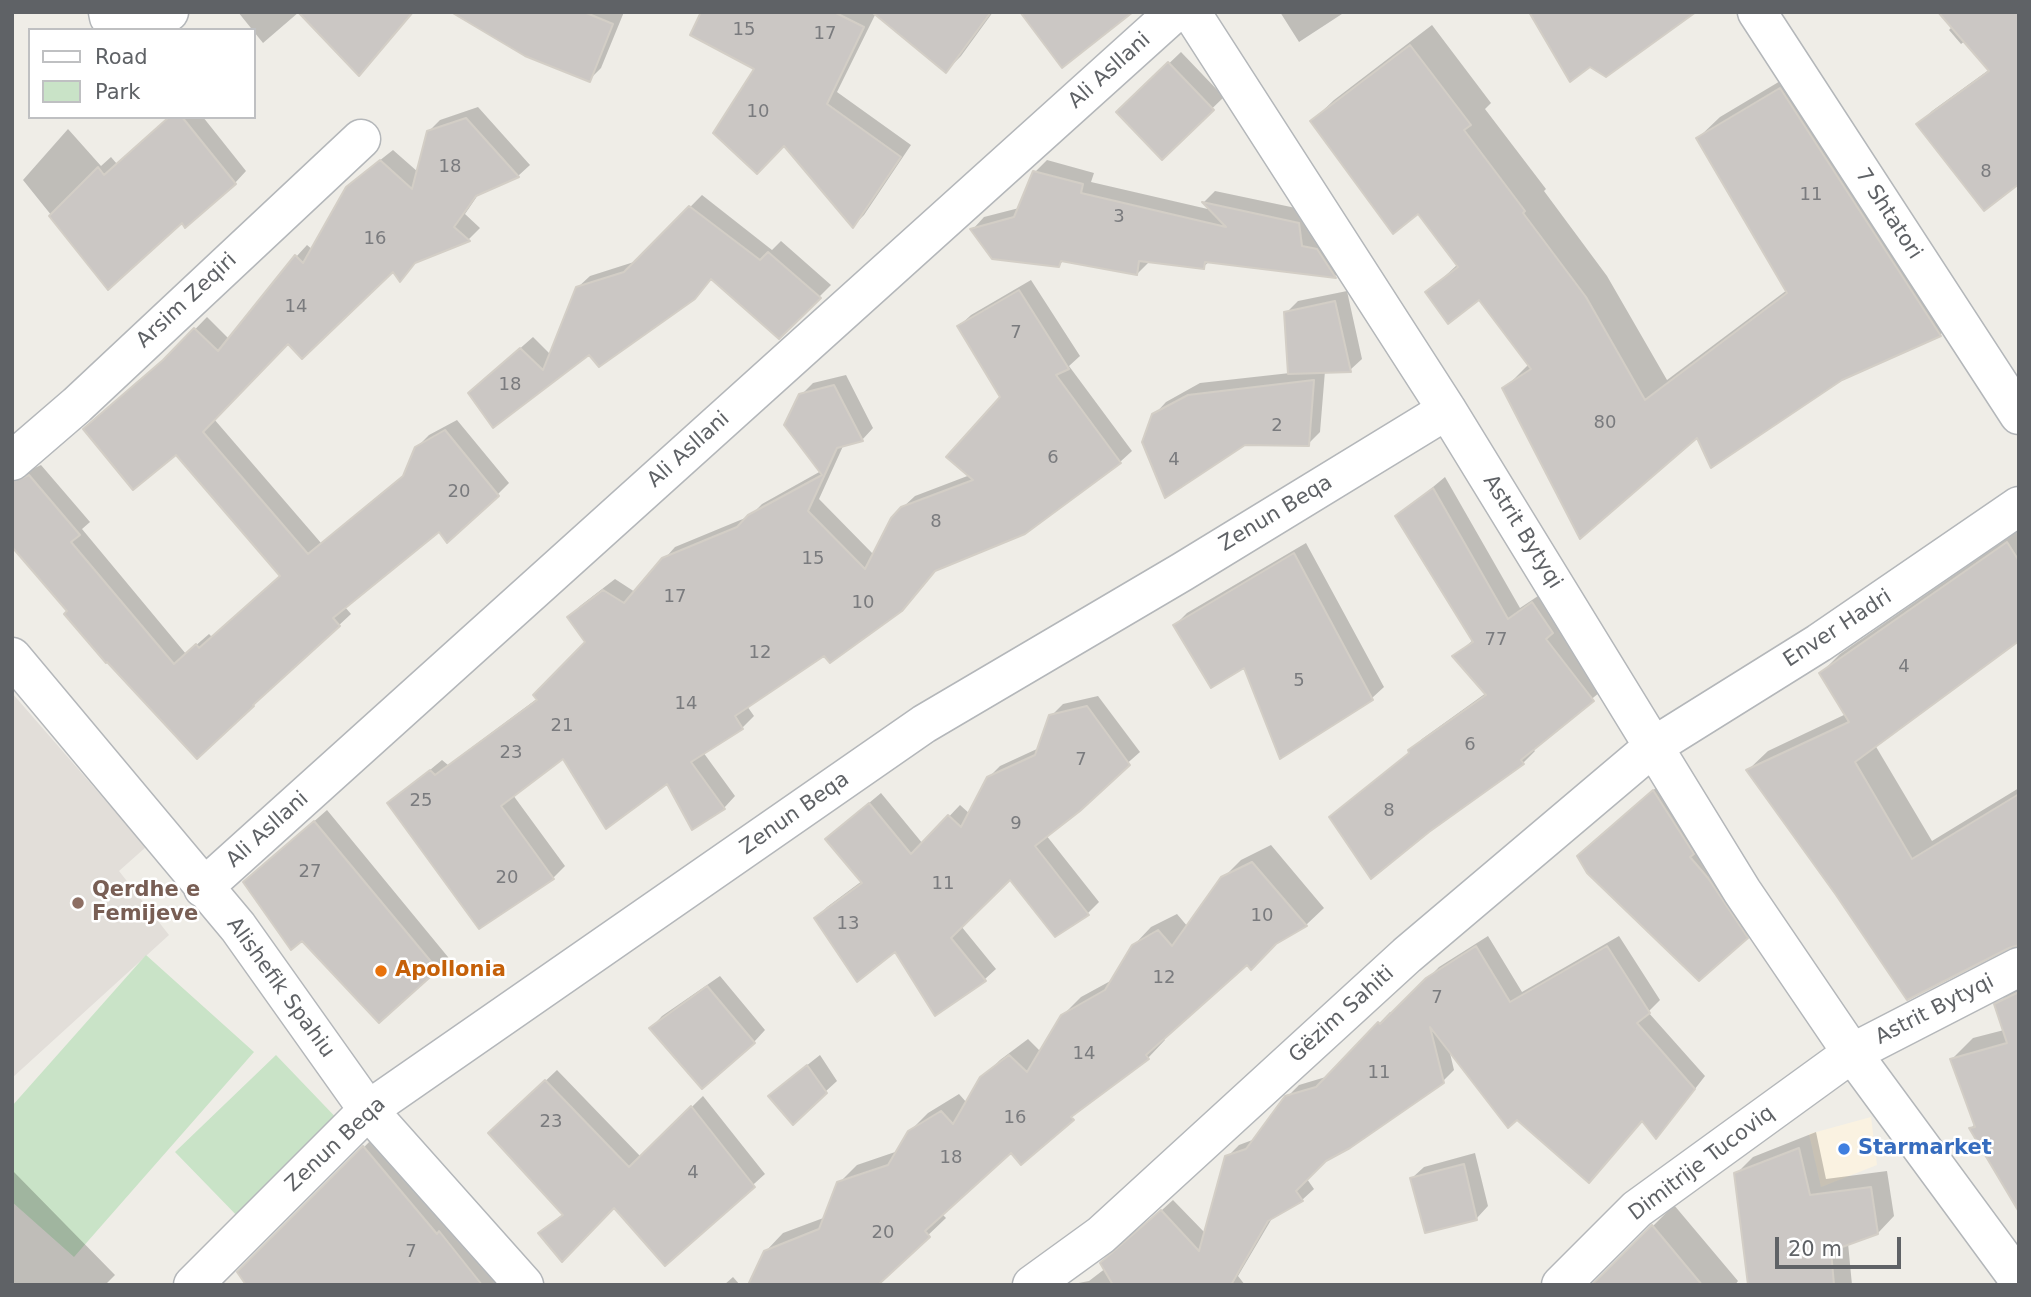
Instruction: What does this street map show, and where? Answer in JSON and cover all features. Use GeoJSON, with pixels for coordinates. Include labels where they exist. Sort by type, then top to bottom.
{"type":"FeatureCollection","features":[{"type":"Feature","properties":{"kind":"street"},"geometry":{"type":"LineString","coordinates":[[108,12],[108,17],[121,28]]}},
{"type":"Feature","properties":{"kind":"street"},"geometry":{"type":"LineString","coordinates":[[141,28],[169,12]]}},
{"type":"Feature","properties":{"kind":"street","name":"Ali Asllani"},"geometry":{"type":"LineString","coordinates":[[203,888],[1175,12]]}},
{"type":"Feature","properties":{"kind":"street","name":"Astrit Bytyqi"},"geometry":{"type":"LineString","coordinates":[[1191,12],[1447,410],[1742,891],[1852,1053],[2018,1283]]}},
{"type":"Feature","properties":{"kind":"street","name":"7 Shtatori"},"geometry":{"type":"LineString","coordinates":[[1757,12],[2019,415]]}},
{"type":"Feature","properties":{"kind":"street","name":"Arsim Zeqiri"},"geometry":{"type":"LineString","coordinates":[[12,461],[76,405],[360,139]]}},
{"type":"Feature","properties":{"kind":"street","name":"Zenun Beqa"},"geometry":{"type":"LineString","coordinates":[[193,1285],[368,1110],[924,724],[1182,572],[1447,410]]}},
{"type":"Feature","properties":{"kind":"street","name":"Enver Hadri"},"geometry":{"type":"LineString","coordinates":[[1654,746],[1819,643],[2019,506]]}},
{"type":"Feature","properties":{"kind":"street","name":"Alishefik Spahiu"},"geometry":{"type":"LineString","coordinates":[[12,657],[237,927],[368,1110],[524,1285]]}},
{"type":"Feature","properties":{"kind":"street","name":"Gëzim Sahiti"},"geometry":{"type":"LineString","coordinates":[[1032,1285],[1101,1235],[1407,955],[1654,746]]}},
{"type":"Feature","properties":{"kind":"street","name":"Astrit Bytyqi"},"geometry":{"type":"LineString","coordinates":[[1852,1053],[2019,967]]}},
{"type":"Feature","properties":{"kind":"street","name":"Dimitrije Tucoviq"},"geometry":{"type":"LineString","coordinates":[[1561,1285],[1637,1209],[1852,1053]]}},
{"type":"Feature","properties":{"kind":"shaded area","name":"Qerdhe e Femijeve"},"geometry":{"type":"Polygon","coordinates":[[[12,693],[146,847],[119,871],[169,935],[12,1078],[12,693]]]}},
{"type":"Feature","properties":{"kind":"shaded area","name":"Starmarket"},"geometry":{"type":"Polygon","coordinates":[[[1871,1117],[1877,1165],[1821,1187],[1809,1134],[1871,1117]]]}},
{"type":"Feature","properties":{"kind":"green space"},"geometry":{"type":"Polygon","coordinates":[[[146,955],[254,1052],[74,1257],[12,1202],[12,1106],[146,955]]]}},
{"type":"Feature","properties":{"kind":"green space"},"geometry":{"type":"Polygon","coordinates":[[[276,1055],[345,1127],[244,1223],[175,1152],[276,1055]]]}},
{"type":"Feature","properties":{"kind":"building"},"geometry":{"type":"Polygon","coordinates":[[[298,12],[413,12],[359,76],[298,12]]]}},
{"type":"Feature","properties":{"kind":"building"},"geometry":{"type":"Polygon","coordinates":[[[451,12],[584,12],[613,24],[590,82],[525,56],[451,12]]]}},
{"type":"Feature","properties":{"kind":"building"},"geometry":{"type":"Polygon","coordinates":[[[701,12],[834,12],[864,27],[827,104],[901,157],[853,228],[784,146],[757,174],[713,133],[754,69],[690,35],[701,12]]]}},
{"type":"Feature","properties":{"kind":"building"},"geometry":{"type":"Polygon","coordinates":[[[872,12],[991,12],[946,73],[872,12]]]}},
{"type":"Feature","properties":{"kind":"building"},"geometry":{"type":"Polygon","coordinates":[[[1020,12],[1133,12],[1062,68],[1020,12]]]}},
{"type":"Feature","properties":{"kind":"building"},"geometry":{"type":"Polygon","coordinates":[[[1529,12],[1696,12],[1606,77],[1590,67],[1570,82],[1529,12]]]}},
{"type":"Feature","properties":{"kind":"building"},"geometry":{"type":"Polygon","coordinates":[[[1938,12],[2019,12],[2019,184],[1984,211],[1916,124],[1989,71],[1938,12]]]}},
{"type":"Feature","properties":{"kind":"building"},"geometry":{"type":"Polygon","coordinates":[[[1410,45],[1471,125],[1464,130],[1586,297],[1645,400],[1787,293],[1696,138],[1780,88],[1941,336],[1842,380],[1711,468],[1697,438],[1580,539],[1502,388],[1531,369],[1479,300],[1448,324],[1425,292],[1458,267],[1418,214],[1393,234],[1310,121],[1410,45]]]}},
{"type":"Feature","properties":{"kind":"building"},"geometry":{"type":"Polygon","coordinates":[[[1168,62],[1214,110],[1162,160],[1116,112],[1168,62]]]}},
{"type":"Feature","properties":{"kind":"building"},"geometry":{"type":"Polygon","coordinates":[[[466,118],[519,177],[476,196],[454,227],[470,241],[415,263],[400,282],[393,272],[302,359],[288,344],[203,432],[308,554],[403,476],[415,447],[445,430],[499,496],[447,543],[439,532],[333,618],[340,626],[197,759],[106,663],[64,614],[67,611],[12,547],[12,482],[29,475],[80,535],[71,542],[174,664],[196,644],[199,648],[280,576],[176,455],[133,490],[83,429],[163,360],[194,328],[218,351],[295,255],[303,263],[346,187],[380,160],[412,189],[427,131],[466,118]]]}},
{"type":"Feature","properties":{"kind":"building"},"geometry":{"type":"Polygon","coordinates":[[[167,119],[184,119],[236,184],[185,228],[182,223],[108,290],[49,216],[98,167],[104,175],[167,119]]]}},
{"type":"Feature","properties":{"kind":"building"},"geometry":{"type":"Polygon","coordinates":[[[1033,171],[1083,184],[1081,193],[1226,227],[1202,202],[1299,223],[1302,246],[1317,249],[1336,278],[1205,262],[1204,269],[1139,261],[1137,275],[1061,261],[1059,267],[992,259],[970,229],[1014,217],[1033,171]]]}},
{"type":"Feature","properties":{"kind":"building"},"geometry":{"type":"Polygon","coordinates":[[[689,206],[760,260],[768,252],[821,298],[779,339],[711,279],[695,299],[599,367],[589,355],[493,428],[468,393],[520,348],[543,370],[576,287],[624,272],[689,206]]]}},
{"type":"Feature","properties":{"kind":"building"},"geometry":{"type":"Polygon","coordinates":[[[1019,290],[1069,369],[1056,375],[1121,463],[1025,534],[935,571],[902,611],[830,663],[824,656],[735,716],[743,729],[691,762],[725,809],[692,830],[667,784],[606,829],[563,759],[501,806],[554,879],[479,929],[387,803],[430,770],[435,775],[537,700],[533,695],[585,642],[567,617],[603,590],[624,603],[662,558],[737,527],[748,515],[822,475],[784,425],[799,394],[834,385],[863,441],[837,448],[808,511],[865,569],[891,518],[901,507],[973,480],[946,457],[1000,397],[957,326],[1019,290]]]}},
{"type":"Feature","properties":{"kind":"building"},"geometry":{"type":"Polygon","coordinates":[[[1335,301],[1351,372],[1288,374],[1284,312],[1335,301]]]}},
{"type":"Feature","properties":{"kind":"building"},"geometry":{"type":"Polygon","coordinates":[[[1314,380],[1309,446],[1245,445],[1165,498],[1142,442],[1152,414],[1188,395],[1314,380]]]}},
{"type":"Feature","properties":{"kind":"building"},"geometry":{"type":"Polygon","coordinates":[[[1433,488],[1508,619],[1532,602],[1553,633],[1546,639],[1594,701],[1521,760],[1524,764],[1429,832],[1371,879],[1329,817],[1409,753],[1408,750],[1486,695],[1452,656],[1473,642],[1395,516],[1433,488]]]}},
{"type":"Feature","properties":{"kind":"building"},"geometry":{"type":"Polygon","coordinates":[[[2007,542],[2019,561],[2019,641],[1855,762],[1912,859],[2019,794],[2019,945],[1907,1000],[1746,770],[1849,722],[1819,673],[2007,542]]]}},
{"type":"Feature","properties":{"kind":"building"},"geometry":{"type":"Polygon","coordinates":[[[1294,553],[1373,700],[1280,759],[1244,668],[1211,688],[1173,625],[1294,553]]]}},
{"type":"Feature","properties":{"kind":"building"},"geometry":{"type":"Polygon","coordinates":[[[1087,706],[1130,765],[1080,811],[1035,846],[1089,915],[1055,937],[1010,880],[951,938],[986,981],[935,1016],[895,952],[857,982],[814,918],[862,883],[825,839],[869,803],[911,854],[948,815],[961,827],[987,777],[1035,755],[1049,715],[1087,706]]]}},
{"type":"Feature","properties":{"kind":"building"},"geometry":{"type":"Polygon","coordinates":[[[1653,790],[1694,854],[1690,857],[1708,878],[1748,938],[1699,981],[1587,873],[1577,856],[1653,790]]]}},
{"type":"Feature","properties":{"kind":"building"},"geometry":{"type":"Polygon","coordinates":[[[314,821],[438,970],[379,1023],[302,941],[291,950],[243,882],[314,821]]]}},
{"type":"Feature","properties":{"kind":"building"},"geometry":{"type":"Polygon","coordinates":[[[1252,862],[1307,926],[1276,944],[1251,970],[1247,965],[1146,1055],[1149,1059],[1071,1117],[1074,1120],[1021,1165],[1011,1153],[925,1231],[930,1237],[878,1285],[748,1285],[764,1251],[819,1229],[837,1182],[888,1165],[908,1131],[941,1111],[953,1124],[980,1077],[1009,1055],[1027,1072],[1061,1015],[1105,990],[1132,945],[1158,930],[1172,946],[1221,877],[1252,862]]]}},
{"type":"Feature","properties":{"kind":"building"},"geometry":{"type":"Polygon","coordinates":[[[1476,946],[1510,1002],[1607,946],[1650,1013],[1637,1023],[1695,1089],[1656,1139],[1642,1121],[1589,1183],[1517,1120],[1508,1128],[1430,1027],[1444,1083],[1350,1148],[1326,1161],[1296,1191],[1303,1201],[1268,1221],[1231,1285],[1113,1285],[1100,1263],[1161,1210],[1199,1251],[1225,1156],[1246,1149],[1285,1096],[1316,1087],[1378,1022],[1380,1024],[1426,978],[1476,946]]]}},
{"type":"Feature","properties":{"kind":"building"},"geometry":{"type":"Polygon","coordinates":[[[707,986],[755,1043],[702,1089],[649,1028],[707,986]]]}},
{"type":"Feature","properties":{"kind":"building"},"geometry":{"type":"Polygon","coordinates":[[[2019,992],[2019,1212],[1969,1128],[1975,1127],[1950,1059],[2007,1043],[1994,1004],[2019,992]]]}},
{"type":"Feature","properties":{"kind":"building"},"geometry":{"type":"Polygon","coordinates":[[[807,1065],[827,1093],[793,1125],[768,1096],[807,1065]]]}},
{"type":"Feature","properties":{"kind":"building"},"geometry":{"type":"Polygon","coordinates":[[[545,1080],[629,1167],[691,1106],[755,1187],[665,1266],[614,1208],[562,1262],[538,1233],[563,1215],[488,1133],[545,1080]]]}},
{"type":"Feature","properties":{"kind":"building"},"geometry":{"type":"Polygon","coordinates":[[[363,1146],[437,1234],[439,1231],[482,1285],[246,1285],[237,1272],[363,1146]]]}},
{"type":"Feature","properties":{"kind":"building"},"geometry":{"type":"Polygon","coordinates":[[[1799,1148],[1810,1195],[1871,1187],[1878,1234],[1831,1251],[1834,1285],[1748,1285],[1734,1173],[1799,1148]]]}},
{"type":"Feature","properties":{"kind":"building"},"geometry":{"type":"Polygon","coordinates":[[[1464,1164],[1477,1220],[1425,1233],[1410,1178],[1464,1164]]]}},
{"type":"Feature","properties":{"kind":"building"},"geometry":{"type":"Polygon","coordinates":[[[1652,1225],[1702,1285],[1592,1285],[1652,1225]]]}},
{"type":"Feature","properties":{"kind":"place","name":"Qerdhe e Femijeve"},"geometry":{"type":"Point","coordinates":[78,903]}},
{"type":"Feature","properties":{"kind":"place","name":"Apollonia"},"geometry":{"type":"Point","coordinates":[381,971]}},
{"type":"Feature","properties":{"kind":"place","name":"Starmarket"},"geometry":{"type":"Point","coordinates":[1844,1149]}}]}
